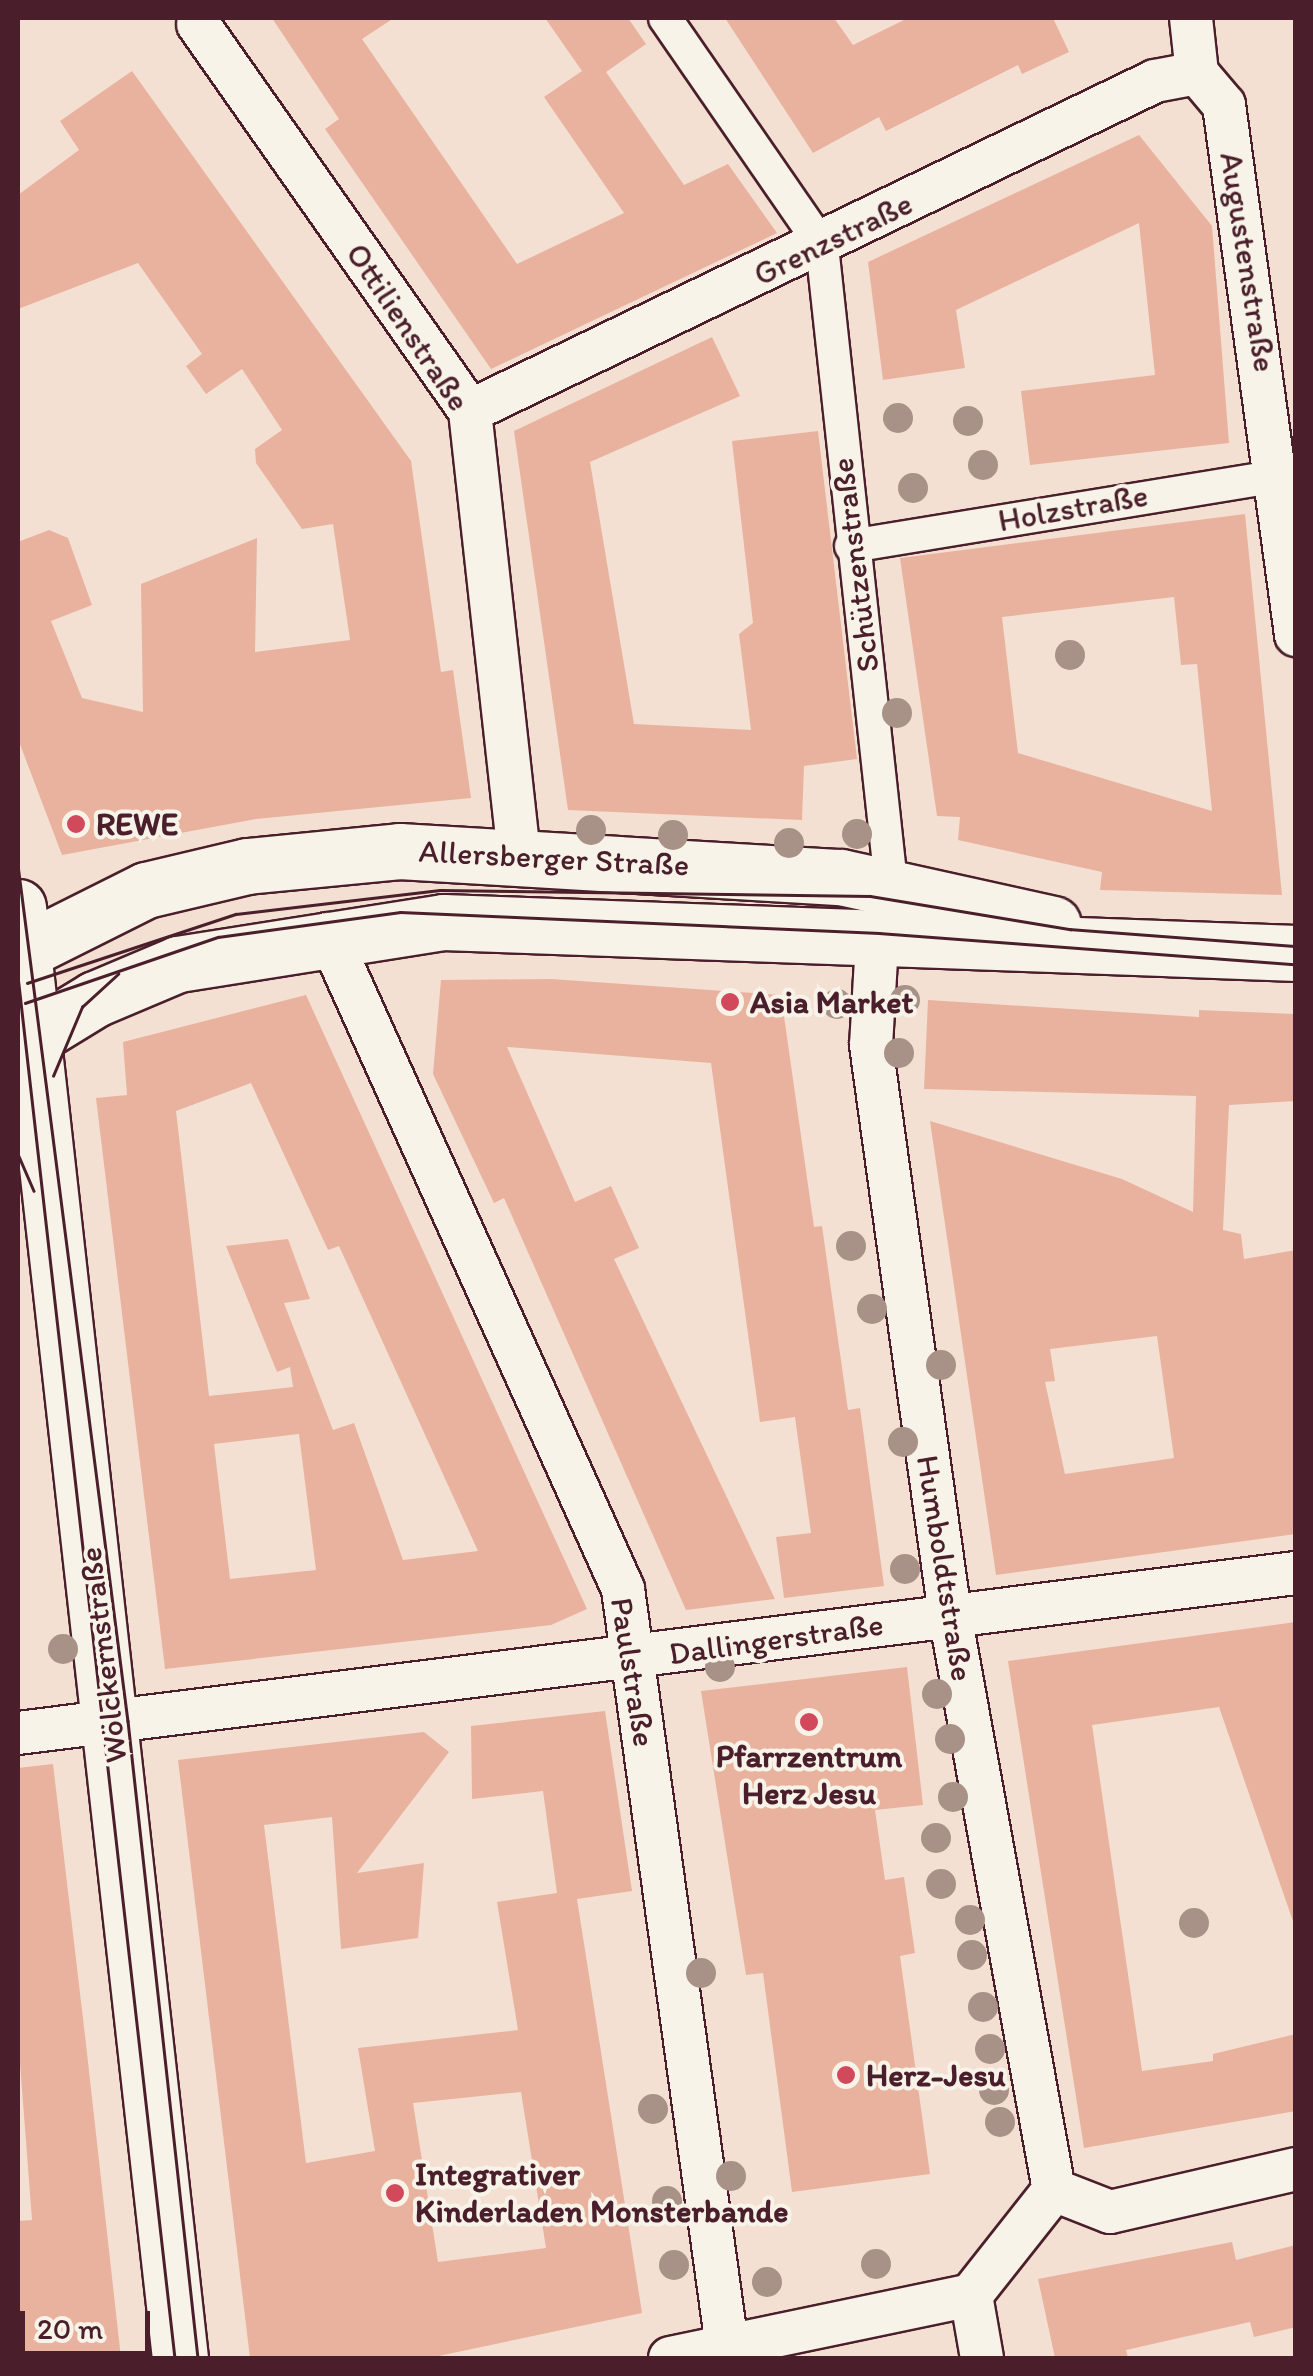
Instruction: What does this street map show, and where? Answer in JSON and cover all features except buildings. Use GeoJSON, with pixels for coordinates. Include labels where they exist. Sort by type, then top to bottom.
{"type":"FeatureCollection","features":[{"type":"Feature","properties":{"kind":"main road","name":"Allersberger Straße"},"geometry":{"type":"LineString","coordinates":[[19,940],[101,905],[209,874],[362,853],[519,853],[891,883],[1102,940]]}},
{"type":"Feature","properties":{"kind":"main road","name":"Allersberger Straße"},"geometry":{"type":"LineString","coordinates":[[26,1042],[95,999],[178,964],[328,934],[516,919],[877,942],[1102,940],[1296,953]]}},
{"type":"Feature","properties":{"kind":"main road","name":"Wölckernstraße"},"geometry":{"type":"LineString","coordinates":[[19,940],[26,1042],[111,1723],[180,2358]]}},
{"type":"Feature","properties":{"kind":"street"},"geometry":{"type":"LineString","coordinates":[[665,18],[822,246]]}},
{"type":"Feature","properties":{"kind":"street","name":"Augustenstraße"},"geometry":{"type":"LineString","coordinates":[[1191,18],[1197,73],[1224,105],[1288,474],[1296,635]]}},
{"type":"Feature","properties":{"kind":"street","name":"Ottilienstraße"},"geometry":{"type":"LineString","coordinates":[[198,24],[470,411],[519,853]]}},
{"type":"Feature","properties":{"kind":"street","name":"Grenzstraße"},"geometry":{"type":"LineString","coordinates":[[470,411],[822,246],[1155,81],[1197,73]]}},
{"type":"Feature","properties":{"kind":"street","name":"Schützenstraße"},"geometry":{"type":"LineString","coordinates":[[822,246],[891,883]]}},
{"type":"Feature","properties":{"kind":"street","name":"Holzstraße"},"geometry":{"type":"LineString","coordinates":[[852,546],[1288,474]]}},
{"type":"Feature","properties":{"kind":"street","name":"Paulstraße"},"geometry":{"type":"LineString","coordinates":[[328,934],[622,1590],[727,2346]]}},
{"type":"Feature","properties":{"kind":"street","name":"Humboldtstraße"},"geometry":{"type":"LineString","coordinates":[[877,942],[870,1044],[950,1615],[1054,2190]]}},
{"type":"Feature","properties":{"kind":"street","name":"Dallingerstraße"},"geometry":{"type":"LineString","coordinates":[[18,1733],[1296,1573]]}},
{"type":"Feature","properties":{"kind":"street"},"geometry":{"type":"LineString","coordinates":[[670,2358],[971,2296],[1054,2190],[1110,2212],[1296,2168]]}},
{"type":"Feature","properties":{"kind":"street"},"geometry":{"type":"LineString","coordinates":[[971,2296],[982,2358]]}},
{"type":"Feature","properties":{"kind":"tram line"},"geometry":{"type":"LineString","coordinates":[[18,865],[128,1721],[198,2358]]}},
{"type":"Feature","properties":{"kind":"tram line"},"geometry":{"type":"LineString","coordinates":[[27,983],[236,914],[440,890],[870,896],[1070,929],[1296,946]]}},
{"type":"Feature","properties":{"kind":"tram line"},"geometry":{"type":"LineString","coordinates":[[25,1003],[218,937],[400,912],[880,933],[1296,964]]}},
{"type":"Feature","properties":{"kind":"tram line"},"geometry":{"type":"LineString","coordinates":[[53,1076],[82,1007],[118,974]]}},
{"type":"Feature","properties":{"kind":"tram line"},"geometry":{"type":"LineString","coordinates":[[18,976],[175,2358]]}},
{"type":"Feature","properties":{"kind":"tram line"},"geometry":{"type":"LineString","coordinates":[[18,1154],[34,1191]]}},
{"type":"Feature","properties":{"kind":"place","name":"REWE"},"geometry":{"type":"Point","coordinates":[76,824]}},
{"type":"Feature","properties":{"kind":"place","name":"Asia Market"},"geometry":{"type":"Point","coordinates":[730,1002]}},
{"type":"Feature","properties":{"kind":"place","name":"Pfarrzentrum Herz Jesu"},"geometry":{"type":"Point","coordinates":[809,1722]}},
{"type":"Feature","properties":{"kind":"place","name":"Herz-Jesu"},"geometry":{"type":"Point","coordinates":[846,2075]}},
{"type":"Feature","properties":{"kind":"place","name":"Integrativer Kinderladen Monsterbande"},"geometry":{"type":"Point","coordinates":[395,2193]}}]}
